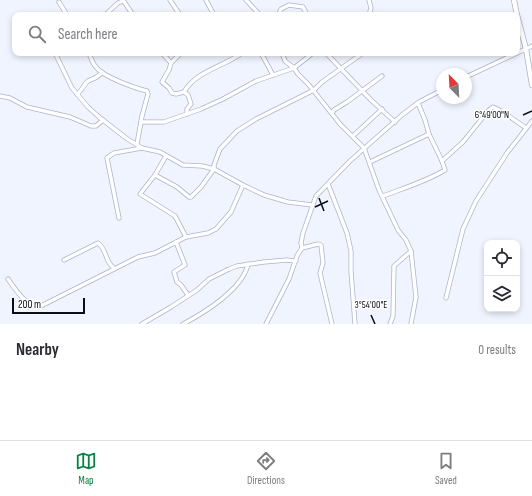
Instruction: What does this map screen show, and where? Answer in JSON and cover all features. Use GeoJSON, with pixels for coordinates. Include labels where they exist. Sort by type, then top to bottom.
{"type":"FeatureCollection","features":[{"type":"Feature","properties":{"kind":"main road"},"geometry":{"type":"LineString","coordinates":[[514,0],[516,12]]}},
{"type":"Feature","properties":{"kind":"main road"},"geometry":{"type":"LineString","coordinates":[[520,26],[526,49],[532,85]]}},
{"type":"Feature","properties":{"kind":"street"},"geometry":{"type":"LineString","coordinates":[[108,12],[123,0],[131,12]]}},
{"type":"Feature","properties":{"kind":"street"},"geometry":{"type":"LineString","coordinates":[[170,0],[178,12]]}},
{"type":"Feature","properties":{"kind":"street"},"geometry":{"type":"LineString","coordinates":[[206,0],[212,12]]}},
{"type":"Feature","properties":{"kind":"street"},"geometry":{"type":"LineString","coordinates":[[246,0],[257,12]]}},
{"type":"Feature","properties":{"kind":"street"},"geometry":{"type":"LineString","coordinates":[[369,0],[370,12]]}},
{"type":"Feature","properties":{"kind":"street"},"geometry":{"type":"LineString","coordinates":[[59,2],[65,12]]}},
{"type":"Feature","properties":{"kind":"street"},"geometry":{"type":"LineString","coordinates":[[280,12],[281,9],[292,5],[303,7],[306,12]]}},
{"type":"Feature","properties":{"kind":"street"},"geometry":{"type":"LineString","coordinates":[[520,52],[532,46]]}},
{"type":"Feature","properties":{"kind":"street"},"geometry":{"type":"LineString","coordinates":[[56,56],[72,88],[88,107],[126,138],[138,144],[142,148]]}},
{"type":"Feature","properties":{"kind":"street"},"geometry":{"type":"LineString","coordinates":[[90,56],[95,67],[99,71],[109,77],[147,91],[148,94],[141,122],[138,144]]}},
{"type":"Feature","properties":{"kind":"street"},"geometry":{"type":"LineString","coordinates":[[165,56],[171,63]]}},
{"type":"Feature","properties":{"kind":"street"},"geometry":{"type":"LineString","coordinates":[[178,56],[171,63],[162,82],[170,88],[172,93],[176,94],[184,92],[195,79],[237,56]]}},
{"type":"Feature","properties":{"kind":"street"},"geometry":{"type":"LineString","coordinates":[[262,56],[272,75]]}},
{"type":"Feature","properties":{"kind":"street"},"geometry":{"type":"LineString","coordinates":[[283,56],[285,61],[294,68],[314,90],[344,129],[364,148],[379,190],[398,230],[406,240],[411,251],[416,297],[411,324]]}},
{"type":"Feature","properties":{"kind":"street"},"geometry":{"type":"LineString","coordinates":[[141,122],[164,122],[210,105],[247,85],[294,68],[309,56]]}},
{"type":"Feature","properties":{"kind":"street"},"geometry":{"type":"LineString","coordinates":[[329,56],[371,100],[395,122]]}},
{"type":"Feature","properties":{"kind":"street"},"geometry":{"type":"LineString","coordinates":[[155,174],[177,187],[190,197],[201,187],[214,169],[220,149],[237,131],[314,90],[322,82],[359,56]]}},
{"type":"Feature","properties":{"kind":"street"},"geometry":{"type":"LineString","coordinates":[[472,74],[511,56]]}},
{"type":"Feature","properties":{"kind":"street"},"geometry":{"type":"LineString","coordinates":[[77,94],[87,82],[96,78],[102,72]]}},
{"type":"Feature","properties":{"kind":"street"},"geometry":{"type":"LineString","coordinates":[[332,113],[334,110],[382,76]]}},
{"type":"Feature","properties":{"kind":"street"},"geometry":{"type":"LineString","coordinates":[[184,92],[187,93],[191,104],[187,109],[187,114]]}},
{"type":"Feature","properties":{"kind":"street"},"geometry":{"type":"LineString","coordinates":[[266,324],[285,289],[297,256],[302,248],[301,243],[316,196],[342,168],[364,148],[418,103],[436,93]]}},
{"type":"Feature","properties":{"kind":"street"},"geometry":{"type":"LineString","coordinates":[[0,96],[10,98],[26,107],[70,117],[91,126],[96,126],[103,120]]}},
{"type":"Feature","properties":{"kind":"street"},"geometry":{"type":"LineString","coordinates":[[383,196],[425,181],[444,170],[442,161],[429,134],[418,103]]}},
{"type":"Feature","properties":{"kind":"street"},"geometry":{"type":"LineString","coordinates":[[442,161],[463,142],[493,107],[526,128]]}},
{"type":"Feature","properties":{"kind":"street"},"geometry":{"type":"LineString","coordinates":[[353,136],[353,134],[362,128],[382,109]]}},
{"type":"Feature","properties":{"kind":"street"},"geometry":{"type":"LineString","coordinates":[[446,298],[467,219],[476,201],[532,120]]}},
{"type":"Feature","properties":{"kind":"street"},"geometry":{"type":"LineString","coordinates":[[370,162],[429,134]]}},
{"type":"Feature","properties":{"kind":"street"},"geometry":{"type":"LineString","coordinates":[[120,218],[108,158],[114,153],[142,148],[154,150],[184,165],[202,166],[214,169],[264,195],[288,202],[312,205]]}},
{"type":"Feature","properties":{"kind":"street"},"geometry":{"type":"LineString","coordinates":[[166,156],[140,194],[175,216],[186,237]]}},
{"type":"Feature","properties":{"kind":"street"},"geometry":{"type":"LineString","coordinates":[[328,184],[345,228],[351,251],[350,271],[356,324]]}},
{"type":"Feature","properties":{"kind":"street"},"geometry":{"type":"LineString","coordinates":[[8,279],[20,295],[30,303],[39,306],[142,255],[155,253],[186,237],[208,233],[216,229],[231,212],[243,185]]}},
{"type":"Feature","properties":{"kind":"street"},"geometry":{"type":"LineString","coordinates":[[176,242],[185,265],[174,272],[177,282],[188,295]]}},
{"type":"Feature","properties":{"kind":"street"},"geometry":{"type":"LineString","coordinates":[[64,260],[98,244],[102,248],[110,265],[114,268]]}},
{"type":"Feature","properties":{"kind":"street"},"geometry":{"type":"LineString","coordinates":[[302,248],[318,244],[321,245],[323,263],[320,273],[332,324]]}},
{"type":"Feature","properties":{"kind":"street"},"geometry":{"type":"LineString","coordinates":[[390,324],[394,316],[394,266],[411,251]]}},
{"type":"Feature","properties":{"kind":"street"},"geometry":{"type":"LineString","coordinates":[[142,324],[161,314],[197,290],[209,279],[233,267],[287,260],[296,261]]}},
{"type":"Feature","properties":{"kind":"street"},"geometry":{"type":"LineString","coordinates":[[183,324],[210,307],[231,290],[241,279],[248,264]]}}]}
